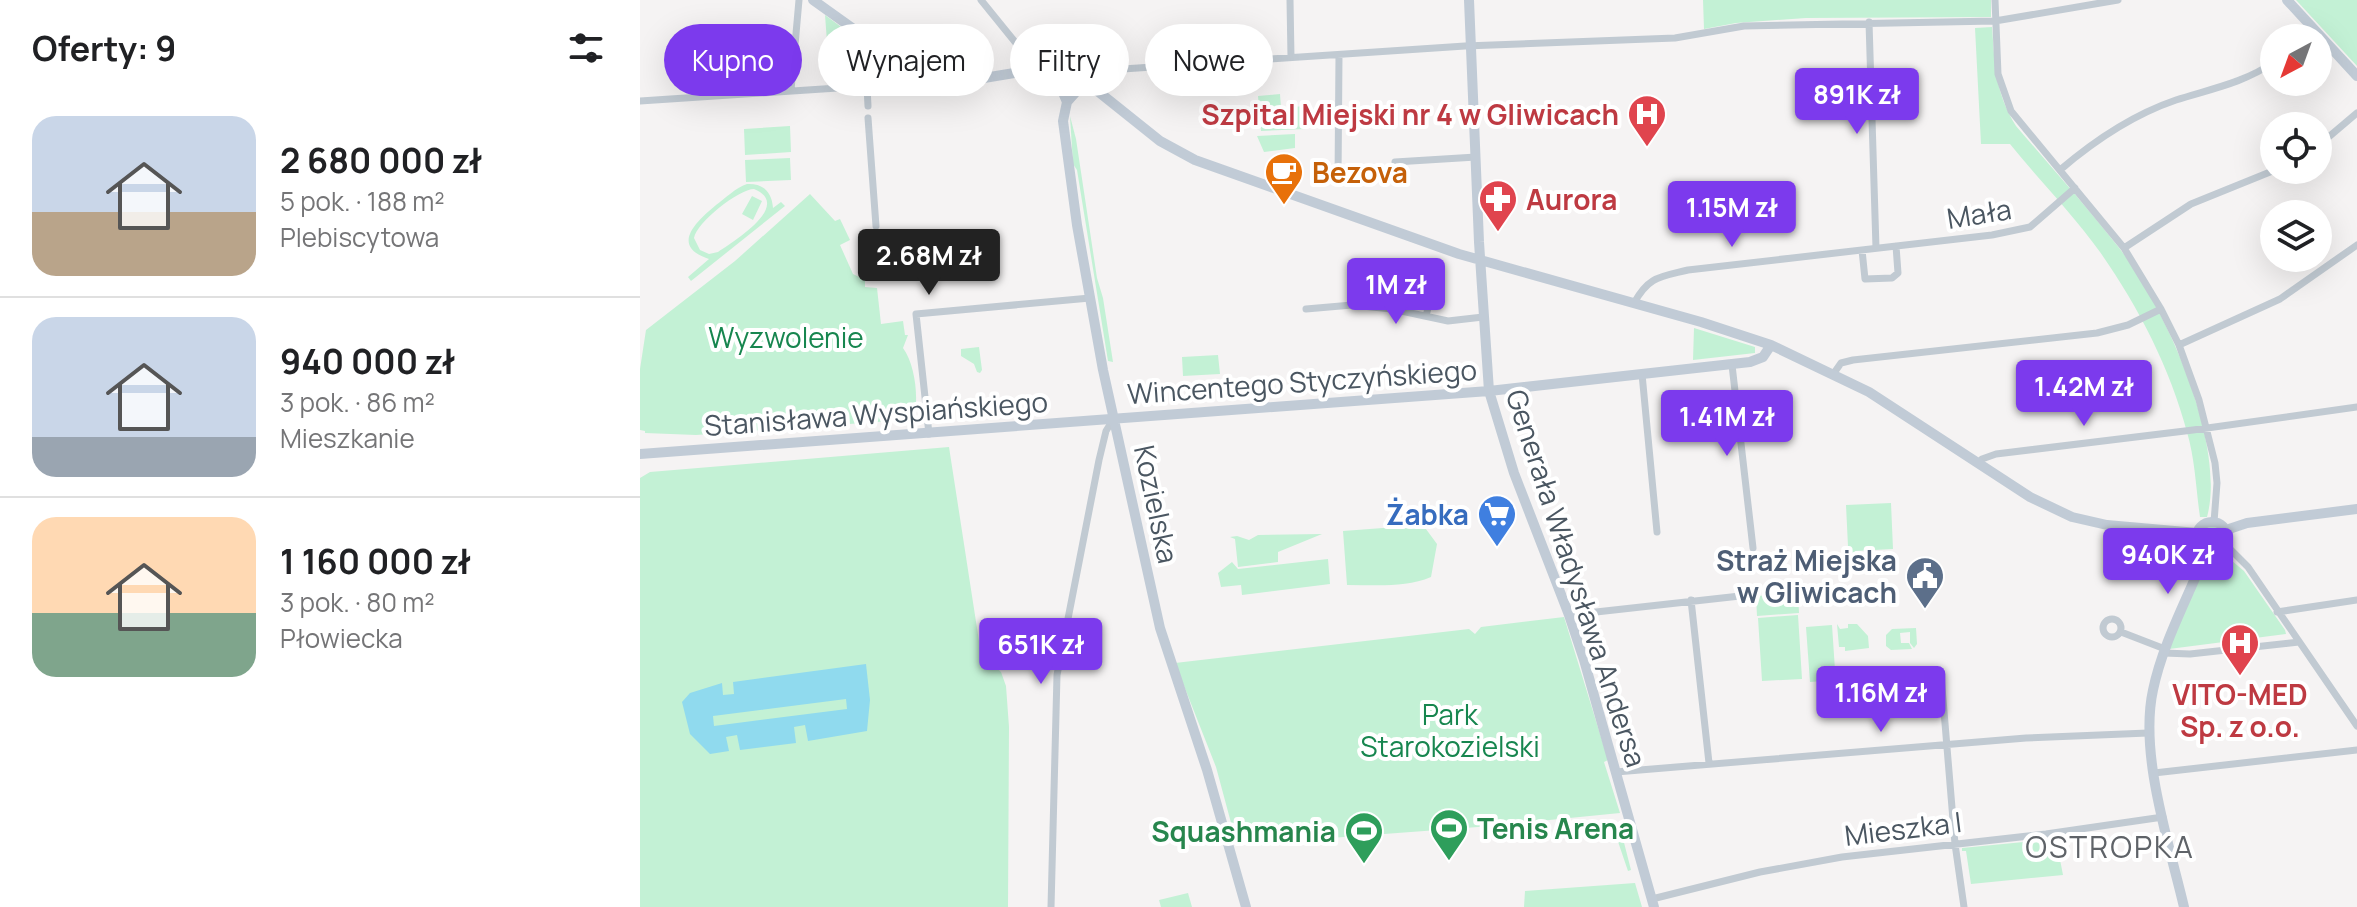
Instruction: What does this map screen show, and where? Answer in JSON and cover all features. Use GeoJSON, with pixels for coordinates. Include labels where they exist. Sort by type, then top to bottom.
{"type":"FeatureCollection","features":[{"type":"Feature","properties":{"kind":"street"},"geometry":{"type":"LineString","coordinates":[[797,24],[799,0]]}},
{"type":"Feature","properties":{"kind":"street"},"geometry":{"type":"LineString","coordinates":[[813,0],[846,24]]}},
{"type":"Feature","properties":{"kind":"street"},"geometry":{"type":"LineString","coordinates":[[981,0],[1010,36]]}},
{"type":"Feature","properties":{"kind":"street"},"geometry":{"type":"LineString","coordinates":[[1290,0],[1291,57]]}},
{"type":"Feature","properties":{"kind":"street","name":"Generała Władysława Andersa"},"geometry":{"type":"LineString","coordinates":[[1469,0],[1489,391],[1514,473],[1569,615],[1653,903]]}},
{"type":"Feature","properties":{"kind":"street"},"geometry":{"type":"LineString","coordinates":[[1995,0],[1998,74],[2005,98],[2019,123],[2124,248],[2179,345],[2207,428],[2217,483],[2214,522]]}},
{"type":"Feature","properties":{"kind":"street"},"geometry":{"type":"LineString","coordinates":[[1129,69],[1471,45],[1675,38],[1744,26],[1995,21],[2118,0]]}},
{"type":"Feature","properties":{"kind":"street"},"geometry":{"type":"LineString","coordinates":[[2287,0],[2307,24]]}},
{"type":"Feature","properties":{"kind":"street"},"geometry":{"type":"LineString","coordinates":[[1869,22],[1876,248]]}},
{"type":"Feature","properties":{"kind":"street"},"geometry":{"type":"LineString","coordinates":[[2332,50],[2357,76]]}},
{"type":"Feature","properties":{"kind":"street"},"geometry":{"type":"LineString","coordinates":[[1338,180],[1339,55]]}},
{"type":"Feature","properties":{"kind":"street"},"geometry":{"type":"LineString","coordinates":[[2060,170],[2093,143],[2141,114],[2236,82],[2260,69]]}},
{"type":"Feature","properties":{"kind":"street"},"geometry":{"type":"LineString","coordinates":[[640,101],[709,96]]}},
{"type":"Feature","properties":{"kind":"street"},"geometry":{"type":"LineString","coordinates":[[867,96],[868,106]]}},
{"type":"Feature","properties":{"kind":"street"},"geometry":{"type":"LineString","coordinates":[[1064,96],[1067,102],[1072,96]]}},
{"type":"Feature","properties":{"kind":"street"},"geometry":{"type":"LineString","coordinates":[[1105,96],[1160,141],[1182,154],[1480,260],[1771,345],[1834,373],[1884,401],[2030,497],[2072,517],[2107,525],[2197,533]]}},
{"type":"Feature","properties":{"kind":"street","name":"Kozielska"},"geometry":{"type":"LineString","coordinates":[[1067,102],[1063,121],[1090,298],[1164,645],[1207,770],[1246,907]]}},
{"type":"Feature","properties":{"kind":"street"},"geometry":{"type":"LineString","coordinates":[[2332,134],[2357,113]]}},
{"type":"Feature","properties":{"kind":"street"},"geometry":{"type":"LineString","coordinates":[[868,118],[876,226]]}},
{"type":"Feature","properties":{"kind":"street"},"geometry":{"type":"LineString","coordinates":[[1395,162],[1476,157]]}},
{"type":"Feature","properties":{"kind":"street"},"geometry":{"type":"LineString","coordinates":[[2124,248],[2191,204],[2260,176]]}},
{"type":"Feature","properties":{"kind":"street","name":"Mała"},"geometry":{"type":"LineString","coordinates":[[1634,303],[1647,283],[1665,275],[2024,229],[2037,222],[2075,188]]}},
{"type":"Feature","properties":{"kind":"street"},"geometry":{"type":"LineString","coordinates":[[2179,345],[2280,299],[2357,245]]}},
{"type":"Feature","properties":{"kind":"street"},"geometry":{"type":"LineString","coordinates":[[1862,250],[1866,280],[1892,278],[1898,273],[1896,246]]}},
{"type":"Feature","properties":{"kind":"street"},"geometry":{"type":"LineString","coordinates":[[1420,277],[1434,284],[1426,316]]}},
{"type":"Feature","properties":{"kind":"street"},"geometry":{"type":"LineString","coordinates":[[929,434],[916,314],[1090,298]]}},
{"type":"Feature","properties":{"kind":"street"},"geometry":{"type":"LineString","coordinates":[[1306,309],[1352,305],[1392,309],[1448,321],[1483,317]]}},
{"type":"Feature","properties":{"kind":"street"},"geometry":{"type":"LineString","coordinates":[[1834,373],[1841,363],[1853,360],[2106,331],[2128,325],[2161,309]]}},
{"type":"Feature","properties":{"kind":"street","name":"Wincentego Styczyńskiego"},"geometry":{"type":"LineString","coordinates":[[1114,418],[1489,391],[1732,365],[1758,360],[1771,345]]}},
{"type":"Feature","properties":{"kind":"street"},"geometry":{"type":"LineString","coordinates":[[1732,365],[1753,548]]}},
{"type":"Feature","properties":{"kind":"street"},"geometry":{"type":"LineString","coordinates":[[1642,374],[1657,532]]}},
{"type":"Feature","properties":{"kind":"street"},"geometry":{"type":"LineString","coordinates":[[1978,463],[1996,454],[2357,407]]}},
{"type":"Feature","properties":{"kind":"street"},"geometry":{"type":"LineString","coordinates":[[1051,907],[1057,675],[1099,460],[1106,431],[1114,418]]}},
{"type":"Feature","properties":{"kind":"street","name":"Stanisława Wyspiańskiego"},"geometry":{"type":"LineString","coordinates":[[640,454],[1114,418]]}},
{"type":"Feature","properties":{"kind":"street"},"geometry":{"type":"LineString","coordinates":[[2226,530],[2247,523],[2357,509]]}},
{"type":"Feature","properties":{"kind":"street"},"geometry":{"type":"LineString","coordinates":[[2214,522],[2226,530],[2226,545],[2219,552],[2206,552],[2198,545],[2197,533],[2204,524],[2214,522]]}},
{"type":"Feature","properties":{"kind":"street"},"geometry":{"type":"LineString","coordinates":[[2226,545],[2248,567],[2357,726]]}},
{"type":"Feature","properties":{"kind":"street"},"geometry":{"type":"LineString","coordinates":[[2184,907],[2148,733],[2152,692],[2165,651],[2206,552]]}},
{"type":"Feature","properties":{"kind":"street"},"geometry":{"type":"LineString","coordinates":[[1569,615],[1749,595]]}},
{"type":"Feature","properties":{"kind":"street"},"geometry":{"type":"LineString","coordinates":[[1691,600],[1709,763]]}},
{"type":"Feature","properties":{"kind":"street"},"geometry":{"type":"LineString","coordinates":[[2277,612],[2357,600]]}},
{"type":"Feature","properties":{"kind":"street"},"geometry":{"type":"LineString","coordinates":[[2121,632],[2165,651],[2190,654],[2299,642]]}},
{"type":"Feature","properties":{"kind":"street"},"geometry":{"type":"LineString","coordinates":[[1941,675],[1945,744],[1964,907]]}},
{"type":"Feature","properties":{"kind":"street"},"geometry":{"type":"LineString","coordinates":[[1616,772],[1945,744],[2148,733]]}},
{"type":"Feature","properties":{"kind":"street"},"geometry":{"type":"LineString","coordinates":[[2154,773],[2357,750]]}},
{"type":"Feature","properties":{"kind":"street","name":"Mieszka I"},"geometry":{"type":"LineString","coordinates":[[1653,903],[1760,872],[1833,859],[2163,817]]}},
{"type":"Feature","properties":{"kind":"green space"},"geometry":{"type":"Polygon","coordinates":[[[1703,0],[1991,0],[1991,17],[1806,18],[1736,23],[1704,29],[1703,0]]]}},
{"type":"Feature","properties":{"kind":"green space"},"geometry":{"type":"Polygon","coordinates":[[[2296,0],[2357,0],[2357,66],[2332,39],[2332,24],[2318,24],[2296,0]]]}},
{"type":"Feature","properties":{"kind":"green space"},"geometry":{"type":"Polygon","coordinates":[[[825,15],[837,24],[826,24],[825,15]]]}},
{"type":"Feature","properties":{"kind":"green space"},"geometry":{"type":"Polygon","coordinates":[[[1992,27],[1995,66],[2009,114],[2120,249],[2173,340],[2200,415],[2208,452],[2211,487],[2207,517],[2200,517],[2190,442],[2172,384],[2127,294],[2090,238],[2010,144],[1981,144],[1975,28],[1992,27]]]}},
{"type":"Feature","properties":{"kind":"green space"},"geometry":{"type":"Polygon","coordinates":[[[1280,94],[1281,108],[1305,106],[1306,129],[1261,131],[1258,96],[1280,94]]]}},
{"type":"Feature","properties":{"kind":"green space"},"geometry":{"type":"Polygon","coordinates":[[[1070,116],[1113,362],[1108,361],[1077,170],[1073,164],[1070,116]]]}},
{"type":"Feature","properties":{"kind":"green space"},"geometry":{"type":"Polygon","coordinates":[[[790,126],[791,152],[745,155],[744,129],[790,126]]]}},
{"type":"Feature","properties":{"kind":"green space"},"geometry":{"type":"Polygon","coordinates":[[[1295,134],[1295,148],[1264,152],[1257,136],[1295,134]]]}},
{"type":"Feature","properties":{"kind":"green space"},"geometry":{"type":"Polygon","coordinates":[[[790,158],[791,180],[746,182],[745,160],[790,158]]]}},
{"type":"Feature","properties":{"kind":"green space"},"geometry":{"type":"Polygon","coordinates":[[[753,184],[762,187],[769,193],[773,208],[781,202],[785,206],[691,281],[688,277],[709,259],[697,254],[691,247],[690,233],[709,211],[743,186],[753,184]],[[754,189],[747,190],[720,208],[697,231],[694,238],[700,250],[709,254],[718,252],[747,231],[764,213],[767,204],[764,196],[754,189]]]}},
{"type":"Feature","properties":{"kind":"green space","name":"Wyzwolenie"},"geometry":{"type":"Polygon","coordinates":[[[810,194],[835,221],[840,219],[850,240],[840,245],[853,274],[865,280],[865,287],[877,288],[881,324],[903,321],[905,335],[908,335],[903,348],[915,381],[914,417],[696,435],[645,433],[640,430],[640,369],[646,330],[735,261],[810,194]]]}},
{"type":"Feature","properties":{"kind":"green space"},"geometry":{"type":"Polygon","coordinates":[[[752,196],[762,201],[753,220],[742,214],[752,196]]]}},
{"type":"Feature","properties":{"kind":"green space"},"geometry":{"type":"Polygon","coordinates":[[[1694,328],[1755,347],[1755,353],[1693,360],[1694,328]]]}},
{"type":"Feature","properties":{"kind":"green space"},"geometry":{"type":"Polygon","coordinates":[[[979,347],[980,373],[974,364],[961,356],[961,349],[979,347]]]}},
{"type":"Feature","properties":{"kind":"green space"},"geometry":{"type":"Polygon","coordinates":[[[1218,355],[1220,374],[1183,376],[1182,357],[1218,355]]]}},
{"type":"Feature","properties":{"kind":"green space"},"geometry":{"type":"Polygon","coordinates":[[[949,447],[981,654],[1001,672],[1006,686],[1009,727],[1008,907],[640,907],[640,478],[650,472],[949,447]]]}},
{"type":"Feature","properties":{"kind":"green space"},"geometry":{"type":"Polygon","coordinates":[[[1891,503],[1893,549],[1855,551],[1856,567],[1849,567],[1846,505],[1891,503]]]}},
{"type":"Feature","properties":{"kind":"green space"},"geometry":{"type":"Polygon","coordinates":[[[1423,525],[1437,544],[1431,577],[1401,584],[1347,585],[1343,531],[1423,525]]]}},
{"type":"Feature","properties":{"kind":"green space"},"geometry":{"type":"Polygon","coordinates":[[[2212,527],[2220,530],[2223,538],[2220,546],[2212,549],[2204,546],[2201,538],[2204,530],[2212,527]]]}},
{"type":"Feature","properties":{"kind":"green space"},"geometry":{"type":"Polygon","coordinates":[[[1322,534],[1278,552],[1278,562],[1238,567],[1235,539],[1230,537],[1249,540],[1258,535],[1322,534]]]}},
{"type":"Feature","properties":{"kind":"green space"},"geometry":{"type":"Polygon","coordinates":[[[2208,555],[2225,555],[2244,571],[2286,634],[2169,649],[2208,555]]]}},
{"type":"Feature","properties":{"kind":"green space"},"geometry":{"type":"Polygon","coordinates":[[[1328,559],[1330,584],[1242,595],[1241,585],[1221,587],[1218,573],[1232,562],[1238,569],[1328,559]]]}},
{"type":"Feature","properties":{"kind":"green space"},"geometry":{"type":"Polygon","coordinates":[[[1798,593],[1799,613],[1757,616],[1756,596],[1798,593]]]}},
{"type":"Feature","properties":{"kind":"green space"},"geometry":{"type":"Polygon","coordinates":[[[1798,615],[1802,679],[1762,681],[1758,618],[1798,615]]]}},
{"type":"Feature","properties":{"kind":"green space","name":"Park Starokozielski"},"geometry":{"type":"Polygon","coordinates":[[[1564,617],[1608,760],[1604,762],[1620,813],[1237,845],[1216,767],[1175,663],[1469,629],[1475,634],[1481,627],[1564,617]]]}},
{"type":"Feature","properties":{"kind":"green space"},"geometry":{"type":"Polygon","coordinates":[[[1837,624],[1840,629],[1848,628],[1848,624],[1857,624],[1868,636],[1869,648],[1845,651],[1845,647],[1839,647],[1837,624]]]}},
{"type":"Feature","properties":{"kind":"green space"},"geometry":{"type":"Polygon","coordinates":[[[1832,625],[1835,670],[1823,671],[1824,681],[1810,682],[1806,627],[1832,625]]]}},
{"type":"Feature","properties":{"kind":"green space"},"geometry":{"type":"Polygon","coordinates":[[[1916,628],[1917,644],[1914,648],[1910,643],[1910,632],[1900,633],[1901,643],[1909,643],[1912,649],[1891,650],[1886,646],[1886,635],[1892,629],[1916,628]]]}},
{"type":"Feature","properties":{"kind":"green space"},"geometry":{"type":"Polygon","coordinates":[[[1619,823],[1631,870],[1628,871],[1614,830],[1619,823]]]}},
{"type":"Feature","properties":{"kind":"green space"},"geometry":{"type":"Polygon","coordinates":[[[2056,839],[2063,875],[1971,884],[1966,851],[1962,848],[2056,839]]]}},
{"type":"Feature","properties":{"kind":"green space"},"geometry":{"type":"Polygon","coordinates":[[[1635,883],[1642,907],[1524,907],[1525,891],[1635,883]]]}},
{"type":"Feature","properties":{"kind":"green space"},"geometry":{"type":"Polygon","coordinates":[[[1188,893],[1192,907],[1161,907],[1159,900],[1188,893]]]}},
{"type":"Feature","properties":{"kind":"water"},"geometry":{"type":"Polygon","coordinates":[[[866,664],[870,700],[867,731],[808,741],[805,725],[794,727],[796,743],[740,750],[737,735],[726,737],[729,751],[710,754],[690,734],[682,702],[690,693],[722,683],[723,695],[734,694],[733,682],[866,664]],[[846,699],[713,716],[714,726],[847,709],[846,699]]]}},
{"type":"Feature","properties":{"kind":"place","name":"Szpital Miejski nr 4 w Gliwicach"},"geometry":{"type":"Point","coordinates":[1647,148]}},
{"type":"Feature","properties":{"kind":"place","name":"Bezova"},"geometry":{"type":"Point","coordinates":[1284,206]}},
{"type":"Feature","properties":{"kind":"place","name":"Aurora"},"geometry":{"type":"Point","coordinates":[1498,233]}},
{"type":"Feature","properties":{"kind":"place","name":"Żabka"},"geometry":{"type":"Point","coordinates":[1497,548]}},
{"type":"Feature","properties":{"kind":"place","name":"Straż Miejska w Gliwicach"},"geometry":{"type":"Point","coordinates":[1925,610]}},
{"type":"Feature","properties":{"kind":"place","name":"VITO-MED Sp. z o.o."},"geometry":{"type":"Point","coordinates":[2240,677]}},
{"type":"Feature","properties":{"kind":"place","name":"Tenis Arena"},"geometry":{"type":"Point","coordinates":[1449,862]}},
{"type":"Feature","properties":{"kind":"place","name":"Squashmania"},"geometry":{"type":"Point","coordinates":[1364,865]}},
{"type":"Feature","properties":{"kind":"district","name":"OSTROPKA"},"geometry":{"type":"Point","coordinates":[2110,846]}}]}
